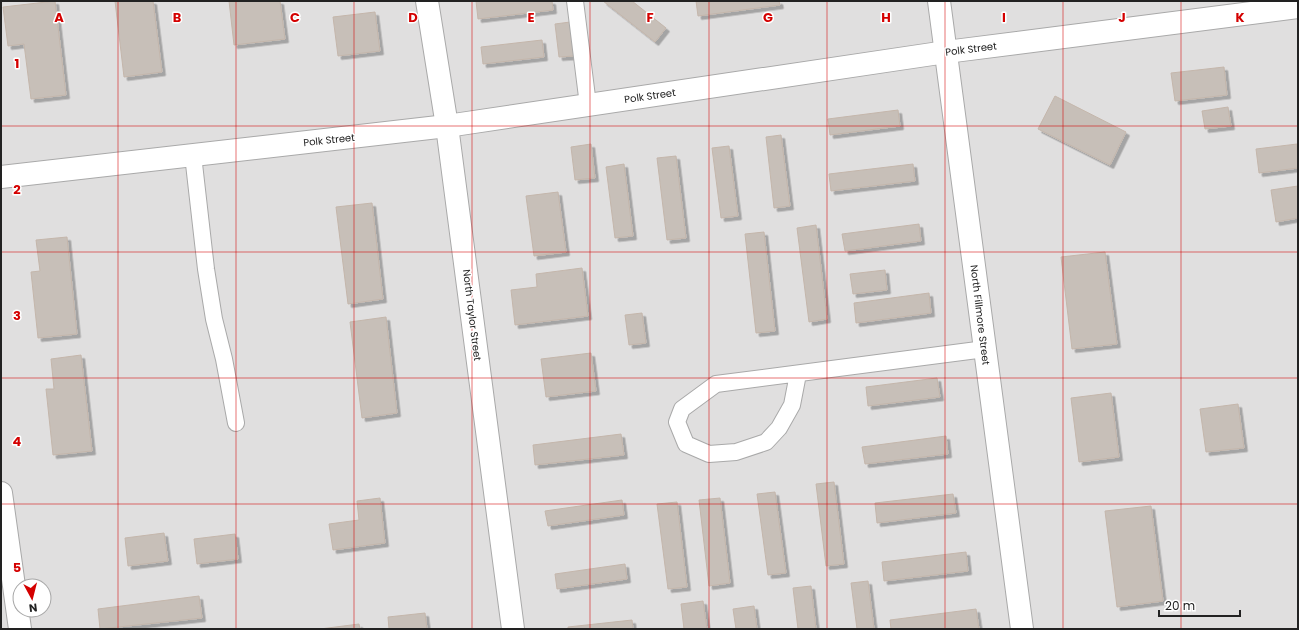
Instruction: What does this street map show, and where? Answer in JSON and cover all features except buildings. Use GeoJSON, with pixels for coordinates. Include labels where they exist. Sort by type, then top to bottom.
{"type":"FeatureCollection","features":[{"type":"Feature","properties":{"kind":"street","name":"North Taylor Street"},"geometry":{"type":"LineString","coordinates":[[427,1],[447,126],[513,629]]}},
{"type":"Feature","properties":{"kind":"street","name":"North Fillmore Street"},"geometry":{"type":"LineString","coordinates":[[939,1],[1022,629]]}},
{"type":"Feature","properties":{"kind":"street","name":"Polk Street"},"geometry":{"type":"LineString","coordinates":[[1,176],[447,126],[946,52],[1298,7]]}},
{"type":"Feature","properties":{"kind":"street"},"geometry":{"type":"LineString","coordinates":[[1,493],[20,629]]}},
{"type":"Feature","properties":{"kind":"lane"},"geometry":{"type":"LineString","coordinates":[[575,1],[588,105]]}},
{"type":"Feature","properties":{"kind":"lane"},"geometry":{"type":"LineString","coordinates":[[193,155],[206,268],[214,319],[224,359],[236,423]]}},
{"type":"Feature","properties":{"kind":"lane"},"geometry":{"type":"LineString","coordinates":[[798,374],[792,405],[779,428],[766,442],[736,452],[709,454],[686,444],[677,422],[682,409],[716,384],[985,349]]}},
{"type":"Feature","properties":{"kind":"shaded area"},"geometry":{"type":"Polygon","coordinates":[[[1,1],[1298,1],[1298,629],[1,629],[1,1]]]}}]}
